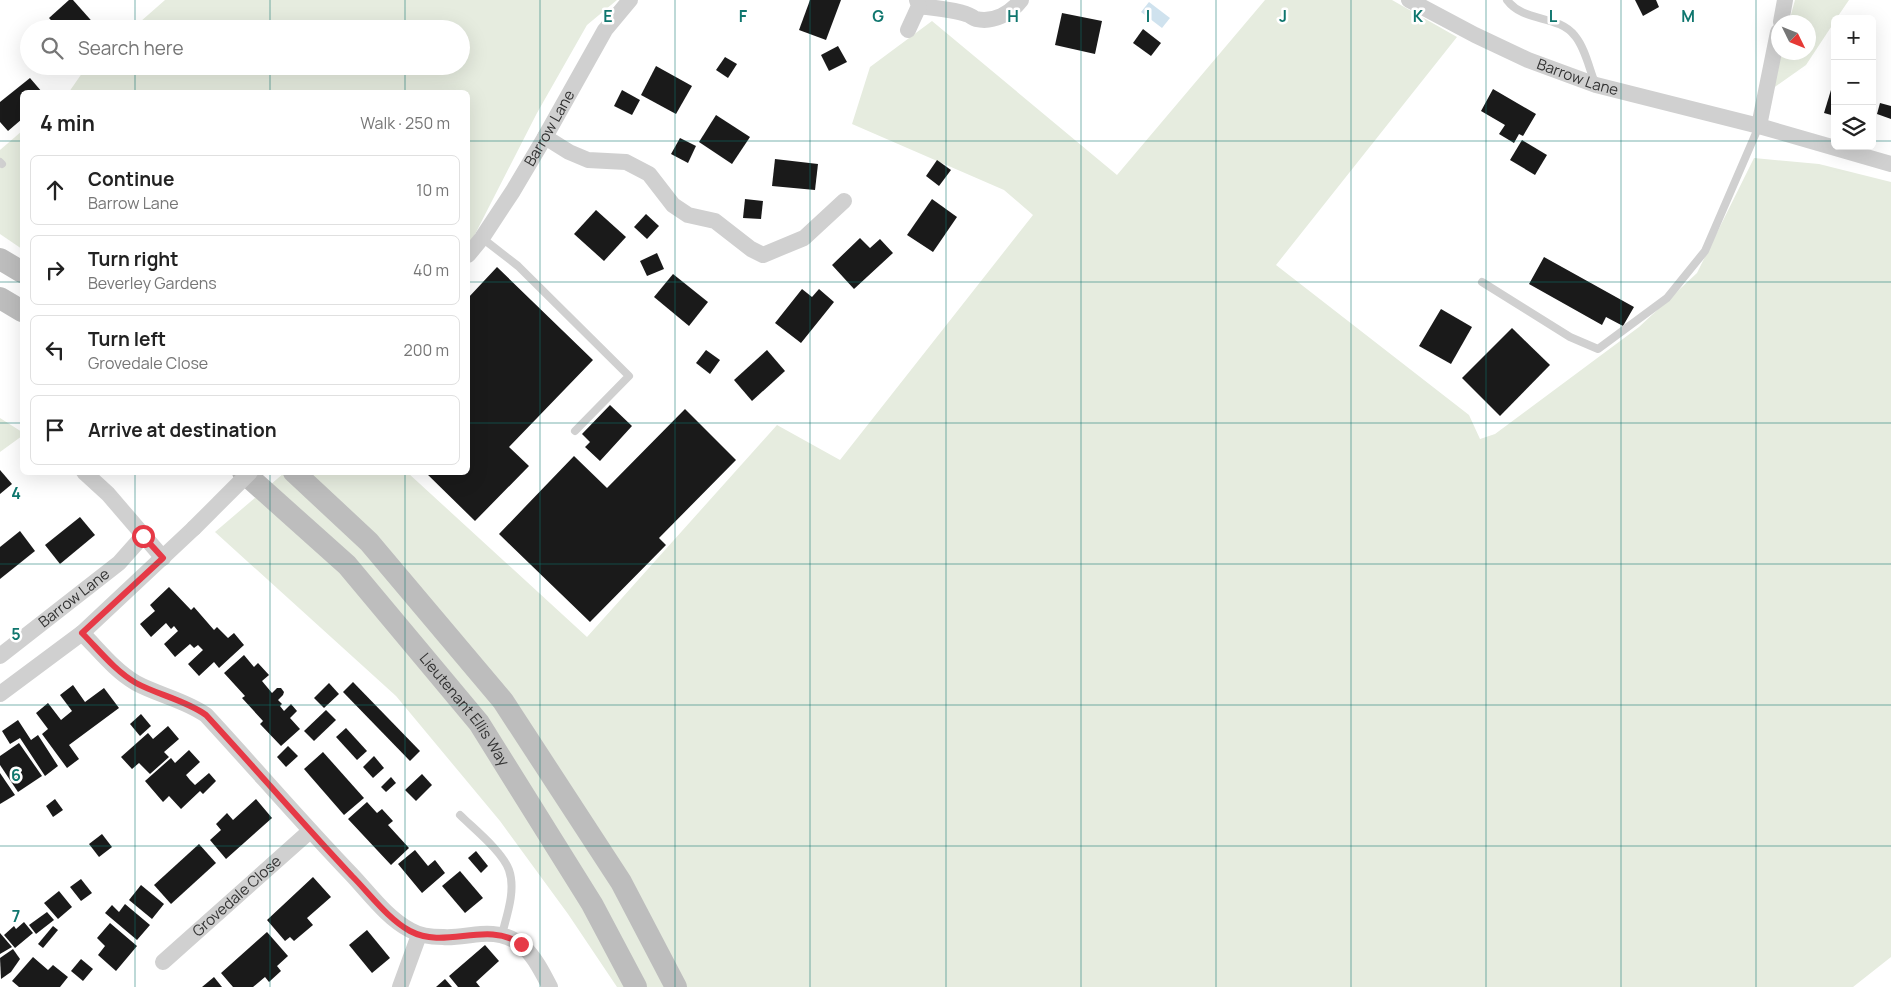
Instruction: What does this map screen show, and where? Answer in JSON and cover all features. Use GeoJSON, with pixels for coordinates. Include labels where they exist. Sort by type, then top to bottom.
{"type":"FeatureCollection","features":[{"type":"Feature","properties":{"kind":"main road"},"geometry":{"type":"LineString","coordinates":[[0,259],[20,271]]}},
{"type":"Feature","properties":{"kind":"main road"},"geometry":{"type":"LineString","coordinates":[[0,298],[20,310]]}},
{"type":"Feature","properties":{"kind":"main road","name":"Lieutenant Ellis Way"},"geometry":{"type":"LineString","coordinates":[[246,475],[346,565],[479,723],[592,904],[636,987]]}},
{"type":"Feature","properties":{"kind":"main road"},"geometry":{"type":"LineString","coordinates":[[297,475],[369,542],[503,701],[621,882],[676,987]]}},
{"type":"Feature","properties":{"kind":"street","name":"Barrow Lane"},"geometry":{"type":"LineString","coordinates":[[470,253],[482,238],[545,137],[605,30],[630,0]]}},
{"type":"Feature","properties":{"kind":"street"},"geometry":{"type":"LineString","coordinates":[[908,30],[918,3],[966,14],[975,19],[990,20],[1012,10],[1021,0]]}},
{"type":"Feature","properties":{"kind":"street","name":"Barrow Lane"},"geometry":{"type":"LineString","coordinates":[[1409,0],[1475,35],[1528,60],[1596,85],[1759,126],[1891,164]]}},
{"type":"Feature","properties":{"kind":"street"},"geometry":{"type":"LineString","coordinates":[[1782,15],[1785,0]]}},
{"type":"Feature","properties":{"kind":"street"},"geometry":{"type":"LineString","coordinates":[[1759,126],[1772,60]]}},
{"type":"Feature","properties":{"kind":"street"},"geometry":{"type":"LineString","coordinates":[[545,137],[569,152],[588,160],[626,162],[649,174],[673,205],[688,215],[715,221],[751,249],[763,255],[804,238],[844,201]]}},
{"type":"Feature","properties":{"kind":"street"},"geometry":{"type":"LineString","coordinates":[[87,475],[108,494],[163,558]]}},
{"type":"Feature","properties":{"kind":"street"},"geometry":{"type":"LineString","coordinates":[[0,694],[82,633],[163,558],[247,475]]}},
{"type":"Feature","properties":{"kind":"street","name":"Barrow Lane"},"geometry":{"type":"LineString","coordinates":[[0,656],[119,563],[143,536]]}},
{"type":"Feature","properties":{"kind":"street"},"geometry":{"type":"LineString","coordinates":[[82,633],[117,669],[135,682],[206,715],[310,832],[389,913],[409,930],[419,935],[448,937],[502,934],[512,938],[529,951],[550,987]]}},
{"type":"Feature","properties":{"kind":"street","name":"Grovedale Close"},"geometry":{"type":"LineString","coordinates":[[163,962],[310,832]]}},
{"type":"Feature","properties":{"kind":"street"},"geometry":{"type":"LineString","coordinates":[[400,987],[419,935]]}},
{"type":"Feature","properties":{"kind":"lane"},"geometry":{"type":"LineString","coordinates":[[1508,0],[1522,12],[1533,17],[1550,20],[1564,26],[1574,34],[1580,42],[1596,85]]}},
{"type":"Feature","properties":{"kind":"lane"},"geometry":{"type":"LineString","coordinates":[[1482,282],[1570,337],[1598,349],[1667,298],[1705,251],[1759,126]]}},
{"type":"Feature","properties":{"kind":"lane"},"geometry":{"type":"LineString","coordinates":[[482,238],[518,266],[629,376],[575,431]]}},
{"type":"Feature","properties":{"kind":"lane"},"geometry":{"type":"LineString","coordinates":[[460,815],[495,849],[509,870],[511,883],[510,901],[502,934]]}},
{"type":"Feature","properties":{"kind":"shaded area"},"geometry":{"type":"Polygon","coordinates":[[[165,0],[617,0],[587,25],[537,113],[470,243],[470,90],[70,90],[81,75],[470,75],[470,20],[142,20],[165,0]]]}},
{"type":"Feature","properties":{"kind":"shaded area"},"geometry":{"type":"Polygon","coordinates":[[[1265,0],[1392,0],[1457,37],[1276,265],[1469,415],[1480,439],[1495,434],[1639,327],[1697,273],[1754,158],[1819,164],[1891,182],[1891,957],[1853,987],[617,987],[568,914],[500,821],[396,696],[215,532],[282,475],[410,475],[587,637],[777,425],[840,460],[1033,215],[1004,190],[852,124],[870,67],[932,21],[1117,175],[1265,0]]]}},
{"type":"Feature","properties":{"kind":"shaded area"},"geometry":{"type":"Polygon","coordinates":[[[1795,0],[1849,0],[1839,15],[1831,15],[1831,27],[1816,50],[1816,15],[1791,15],[1795,0]]]}},
{"type":"Feature","properties":{"kind":"shaded area"},"geometry":{"type":"Polygon","coordinates":[[[1779,60],[1809,60],[1806,65],[1772,89],[1779,60]]]}},
{"type":"Feature","properties":{"kind":"shaded area"},"geometry":{"type":"Polygon","coordinates":[[[20,133],[20,248],[0,234],[0,150],[20,133]]]}},
{"type":"Feature","properties":{"kind":"shaded area"},"geometry":{"type":"Polygon","coordinates":[[[0,418],[20,431],[20,437],[0,452],[0,418]]]}},
{"type":"Feature","properties":{"kind":"water"},"geometry":{"type":"Polygon","coordinates":[[[1149,2],[1170,18],[1162,28],[1141,12],[1149,2]]]}},
{"type":"Feature","properties":{"kind":"building"},"geometry":{"type":"Polygon","coordinates":[[[69,0],[73,0],[91,20],[51,20],[49,18],[69,0]]]}},
{"type":"Feature","properties":{"kind":"building"},"geometry":{"type":"Polygon","coordinates":[[[810,0],[841,0],[826,40],[799,30],[810,0]]]}},
{"type":"Feature","properties":{"kind":"building"},"geometry":{"type":"Polygon","coordinates":[[[1635,0],[1656,0],[1659,7],[1643,16],[1635,0]]]}},
{"type":"Feature","properties":{"kind":"building"},"geometry":{"type":"Polygon","coordinates":[[[1062,13],[1102,21],[1095,54],[1055,45],[1062,13]]]}},
{"type":"Feature","properties":{"kind":"building"},"geometry":{"type":"Polygon","coordinates":[[[1143,29],[1161,43],[1151,56],[1133,43],[1143,29]]]}},
{"type":"Feature","properties":{"kind":"building"},"geometry":{"type":"Polygon","coordinates":[[[838,46],[847,62],[829,71],[821,55],[838,46]]]}},
{"type":"Feature","properties":{"kind":"building"},"geometry":{"type":"Polygon","coordinates":[[[725,57],[737,64],[728,78],[716,70],[725,57]]]}},
{"type":"Feature","properties":{"kind":"building"},"geometry":{"type":"Polygon","coordinates":[[[656,66],[692,86],[676,114],[641,95],[656,66]]]}},
{"type":"Feature","properties":{"kind":"building"},"geometry":{"type":"Polygon","coordinates":[[[30,78],[40,90],[20,90],[20,121],[8,131],[0,122],[0,102],[30,78]]]}},
{"type":"Feature","properties":{"kind":"building"},"geometry":{"type":"Polygon","coordinates":[[[1493,89],[1536,114],[1523,136],[1519,134],[1514,143],[1499,134],[1505,125],[1481,111],[1493,89]]]}},
{"type":"Feature","properties":{"kind":"building"},"geometry":{"type":"Polygon","coordinates":[[[622,90],[640,100],[632,115],[614,106],[622,90]]]}},
{"type":"Feature","properties":{"kind":"building"},"geometry":{"type":"Polygon","coordinates":[[[1831,90],[1831,115],[1824,113],[1831,90]]]}},
{"type":"Feature","properties":{"kind":"building"},"geometry":{"type":"Polygon","coordinates":[[[1880,103],[1891,106],[1891,119],[1877,114],[1880,103]]]}},
{"type":"Feature","properties":{"kind":"building"},"geometry":{"type":"Polygon","coordinates":[[[716,115],[750,137],[732,164],[699,142],[716,115]]]}},
{"type":"Feature","properties":{"kind":"building"},"geometry":{"type":"Polygon","coordinates":[[[680,138],[696,146],[688,163],[671,154],[680,138]]]}},
{"type":"Feature","properties":{"kind":"building"},"geometry":{"type":"Polygon","coordinates":[[[1522,140],[1547,155],[1535,175],[1510,160],[1522,140]]]}},
{"type":"Feature","properties":{"kind":"building"},"geometry":{"type":"Polygon","coordinates":[[[775,159],[818,164],[815,190],[772,186],[775,159]]]}},
{"type":"Feature","properties":{"kind":"building"},"geometry":{"type":"Polygon","coordinates":[[[937,160],[951,170],[939,186],[926,176],[937,160]]]}},
{"type":"Feature","properties":{"kind":"building"},"geometry":{"type":"Polygon","coordinates":[[[745,199],[763,201],[761,219],[743,218],[745,199]]]}},
{"type":"Feature","properties":{"kind":"building"},"geometry":{"type":"Polygon","coordinates":[[[932,199],[957,217],[933,252],[907,235],[932,199]]]}},
{"type":"Feature","properties":{"kind":"building"},"geometry":{"type":"Polygon","coordinates":[[[596,210],[626,237],[604,261],[574,234],[596,210]]]}},
{"type":"Feature","properties":{"kind":"building"},"geometry":{"type":"Polygon","coordinates":[[[646,214],[659,226],[647,239],[634,227],[646,214]]]}},
{"type":"Feature","properties":{"kind":"building"},"geometry":{"type":"Polygon","coordinates":[[[860,238],[870,248],[880,239],[893,253],[854,289],[832,265],[860,238]]]}},
{"type":"Feature","properties":{"kind":"building"},"geometry":{"type":"Polygon","coordinates":[[[657,253],[664,269],[647,276],[640,261],[657,253]]]}},
{"type":"Feature","properties":{"kind":"building"},"geometry":{"type":"Polygon","coordinates":[[[1544,257],[1634,307],[1623,326],[1606,317],[1602,325],[1529,284],[1544,257]]]}},
{"type":"Feature","properties":{"kind":"building"},"geometry":{"type":"Polygon","coordinates":[[[497,267],[593,360],[509,447],[529,466],[475,521],[428,475],[470,475],[470,296],[497,267]]]}},
{"type":"Feature","properties":{"kind":"building"},"geometry":{"type":"Polygon","coordinates":[[[673,274],[708,302],[689,326],[654,297],[673,274]]]}},
{"type":"Feature","properties":{"kind":"building"},"geometry":{"type":"Polygon","coordinates":[[[802,289],[812,297],[819,289],[834,302],[801,343],[775,323],[802,289]]]}},
{"type":"Feature","properties":{"kind":"building"},"geometry":{"type":"Polygon","coordinates":[[[1441,309],[1472,327],[1451,364],[1419,346],[1441,309]]]}},
{"type":"Feature","properties":{"kind":"building"},"geometry":{"type":"Polygon","coordinates":[[[1512,328],[1550,365],[1500,416],[1462,378],[1512,328]]]}},
{"type":"Feature","properties":{"kind":"building"},"geometry":{"type":"Polygon","coordinates":[[[706,350],[720,360],[710,374],[696,363],[706,350]]]}},
{"type":"Feature","properties":{"kind":"building"},"geometry":{"type":"Polygon","coordinates":[[[767,350],[785,371],[752,401],[734,380],[767,350]]]}},
{"type":"Feature","properties":{"kind":"building"},"geometry":{"type":"Polygon","coordinates":[[[610,405],[632,426],[600,461],[585,447],[590,442],[582,434],[610,405]]]}},
{"type":"Feature","properties":{"kind":"building"},"geometry":{"type":"Polygon","coordinates":[[[685,409],[736,460],[659,538],[666,545],[590,622],[499,534],[574,456],[607,488],[685,409]]]}},
{"type":"Feature","properties":{"kind":"building"},"geometry":{"type":"Polygon","coordinates":[[[0,470],[12,484],[0,494],[0,470]]]}},
{"type":"Feature","properties":{"kind":"building"},"geometry":{"type":"Polygon","coordinates":[[[80,517],[95,535],[60,564],[45,545],[80,517]]]}},
{"type":"Feature","properties":{"kind":"building"},"geometry":{"type":"Polygon","coordinates":[[[20,531],[35,551],[0,579],[0,547],[20,531]]]}},
{"type":"Feature","properties":{"kind":"building"},"geometry":{"type":"Polygon","coordinates":[[[169,587],[191,610],[194,607],[214,630],[217,627],[228,638],[234,633],[244,645],[219,668],[214,662],[199,676],[188,664],[203,650],[198,645],[194,648],[190,644],[175,657],[164,644],[178,631],[174,626],[171,629],[166,623],[151,637],[140,624],[155,611],[150,605],[169,587]]]}},
{"type":"Feature","properties":{"kind":"building"},"geometry":{"type":"Polygon","coordinates":[[[244,655],[254,667],[258,663],[269,675],[262,681],[272,693],[277,688],[281,688],[284,692],[278,700],[282,704],[280,706],[284,711],[291,704],[297,711],[290,718],[300,729],[281,746],[260,724],[263,721],[242,698],[245,696],[224,673],[244,655]]]}},
{"type":"Feature","properties":{"kind":"building"},"geometry":{"type":"Polygon","coordinates":[[[353,682],[420,751],[410,761],[343,692],[353,682]]]}},
{"type":"Feature","properties":{"kind":"building"},"geometry":{"type":"Polygon","coordinates":[[[329,683],[339,694],[324,708],[314,698],[329,683]]]}},
{"type":"Feature","properties":{"kind":"building"},"geometry":{"type":"Polygon","coordinates":[[[73,685],[85,702],[104,688],[119,708],[69,745],[79,759],[67,768],[42,734],[48,729],[36,713],[48,703],[61,720],[72,711],[60,695],[73,685]]]}},
{"type":"Feature","properties":{"kind":"building"},"geometry":{"type":"Polygon","coordinates":[[[326,710],[336,720],[314,741],[304,731],[326,710]]]}},
{"type":"Feature","properties":{"kind":"building"},"geometry":{"type":"Polygon","coordinates":[[[141,714],[151,726],[140,736],[130,724],[141,714]]]}},
{"type":"Feature","properties":{"kind":"building"},"geometry":{"type":"Polygon","coordinates":[[[18,720],[31,740],[38,735],[58,766],[45,776],[20,738],[10,744],[2,731],[18,720]]]}},
{"type":"Feature","properties":{"kind":"building"},"geometry":{"type":"Polygon","coordinates":[[[168,726],[179,739],[164,752],[169,757],[150,774],[139,763],[132,769],[121,757],[148,733],[153,739],[168,726]]]}},
{"type":"Feature","properties":{"kind":"building"},"geometry":{"type":"Polygon","coordinates":[[[346,728],[367,751],[357,760],[336,737],[346,728]]]}},
{"type":"Feature","properties":{"kind":"building"},"geometry":{"type":"Polygon","coordinates":[[[19,743],[42,776],[18,792],[0,765],[0,756],[19,743]]]}},
{"type":"Feature","properties":{"kind":"building"},"geometry":{"type":"Polygon","coordinates":[[[288,746],[298,756],[286,767],[277,757],[288,746]]]}},
{"type":"Feature","properties":{"kind":"building"},"geometry":{"type":"Polygon","coordinates":[[[189,750],[200,762],[186,775],[190,780],[195,785],[209,773],[216,781],[203,794],[200,791],[181,809],[169,796],[163,802],[145,781],[171,758],[175,763],[189,750]]]}},
{"type":"Feature","properties":{"kind":"building"},"geometry":{"type":"Polygon","coordinates":[[[323,752],[364,798],[344,815],[304,769],[323,752]]]}},
{"type":"Feature","properties":{"kind":"building"},"geometry":{"type":"Polygon","coordinates":[[[374,756],[384,768],[373,778],[363,767],[374,756]]]}},
{"type":"Feature","properties":{"kind":"building"},"geometry":{"type":"Polygon","coordinates":[[[0,773],[15,795],[0,804],[0,773]]]}},
{"type":"Feature","properties":{"kind":"building"},"geometry":{"type":"Polygon","coordinates":[[[422,774],[432,785],[416,801],[405,790],[422,774]]]}},
{"type":"Feature","properties":{"kind":"building"},"geometry":{"type":"Polygon","coordinates":[[[391,777],[396,783],[386,792],[381,787],[391,777]]]}},
{"type":"Feature","properties":{"kind":"building"},"geometry":{"type":"Polygon","coordinates":[[[55,799],[63,810],[53,817],[46,806],[55,799]]]}},
{"type":"Feature","properties":{"kind":"building"},"geometry":{"type":"Polygon","coordinates":[[[256,799],[272,818],[226,859],[210,840],[221,830],[216,824],[227,813],[233,820],[256,799]]]}},
{"type":"Feature","properties":{"kind":"building"},"geometry":{"type":"Polygon","coordinates":[[[367,802],[377,813],[382,809],[393,821],[388,825],[409,848],[391,865],[348,819],[367,802]]]}},
{"type":"Feature","properties":{"kind":"building"},"geometry":{"type":"Polygon","coordinates":[[[102,834],[112,847],[99,857],[89,844],[102,834]]]}},
{"type":"Feature","properties":{"kind":"building"},"geometry":{"type":"Polygon","coordinates":[[[199,844],[216,863],[171,904],[154,885],[199,844]]]}},
{"type":"Feature","properties":{"kind":"building"},"geometry":{"type":"Polygon","coordinates":[[[415,850],[428,866],[435,860],[445,873],[422,893],[398,864],[415,850]]]}},
{"type":"Feature","properties":{"kind":"building"},"geometry":{"type":"Polygon","coordinates":[[[476,851],[488,866],[481,873],[468,858],[476,851]]]}},
{"type":"Feature","properties":{"kind":"building"},"geometry":{"type":"Polygon","coordinates":[[[460,871],[483,898],[465,913],[442,886],[460,871]]]}},
{"type":"Feature","properties":{"kind":"building"},"geometry":{"type":"Polygon","coordinates":[[[313,877],[331,897],[307,918],[313,925],[294,941],[290,937],[285,941],[267,920],[313,877]]]}},
{"type":"Feature","properties":{"kind":"building"},"geometry":{"type":"Polygon","coordinates":[[[81,879],[92,893],[81,901],[70,887],[81,879]]]}},
{"type":"Feature","properties":{"kind":"building"},"geometry":{"type":"Polygon","coordinates":[[[141,885],[164,904],[152,919],[129,900],[141,885]]]}},
{"type":"Feature","properties":{"kind":"building"},"geometry":{"type":"Polygon","coordinates":[[[59,891],[72,907],[58,919],[44,903],[59,891]]]}},
{"type":"Feature","properties":{"kind":"building"},"geometry":{"type":"Polygon","coordinates":[[[125,904],[150,925],[137,940],[105,913],[112,905],[119,912],[125,904]]]}},
{"type":"Feature","properties":{"kind":"building"},"geometry":{"type":"Polygon","coordinates":[[[47,912],[54,920],[36,934],[29,925],[47,912]]]}},
{"type":"Feature","properties":{"kind":"building"},"geometry":{"type":"Polygon","coordinates":[[[24,922],[33,933],[15,948],[4,935],[14,926],[16,929],[24,922]]]}},
{"type":"Feature","properties":{"kind":"building"},"geometry":{"type":"Polygon","coordinates":[[[110,923],[137,946],[116,971],[98,955],[105,946],[97,938],[110,923]]]}},
{"type":"Feature","properties":{"kind":"building"},"geometry":{"type":"Polygon","coordinates":[[[53,926],[58,930],[43,948],[38,944],[53,926]]]}},
{"type":"Feature","properties":{"kind":"building"},"geometry":{"type":"Polygon","coordinates":[[[367,930],[390,958],[372,973],[349,945],[367,930]]]}},
{"type":"Feature","properties":{"kind":"building"},"geometry":{"type":"Polygon","coordinates":[[[267,932],[288,956],[277,966],[281,971],[269,982],[265,977],[253,987],[233,987],[221,973],[267,932]]]}},
{"type":"Feature","properties":{"kind":"building"},"geometry":{"type":"Polygon","coordinates":[[[0,933],[12,947],[0,954],[0,933]]]}},
{"type":"Feature","properties":{"kind":"building"},"geometry":{"type":"Polygon","coordinates":[[[485,945],[499,961],[476,982],[480,987],[458,987],[449,976],[485,945]]]}},
{"type":"Feature","properties":{"kind":"building"},"geometry":{"type":"Polygon","coordinates":[[[13,949],[20,959],[11,972],[1,979],[0,958],[13,949]]]}},
{"type":"Feature","properties":{"kind":"building"},"geometry":{"type":"Polygon","coordinates":[[[33,957],[48,970],[53,965],[68,977],[60,987],[19,987],[12,981],[33,957]]]}},
{"type":"Feature","properties":{"kind":"building"},"geometry":{"type":"Polygon","coordinates":[[[81,959],[93,969],[83,981],[71,971],[81,959]]]}},
{"type":"Feature","properties":{"kind":"building"},"geometry":{"type":"Polygon","coordinates":[[[214,977],[222,987],[202,987],[214,977]]]}},
{"type":"Feature","properties":{"kind":"building"},"geometry":{"type":"Polygon","coordinates":[[[445,979],[452,987],[436,987],[445,979]]]}},
{"type":"Feature","properties":{"kind":"route"},"geometry":{"type":"LineString","coordinates":[[143,536],[163,558],[82,633],[125,676],[148,689],[188,705],[206,715],[310,832],[399,923],[419,935],[448,937],[502,934],[521,944]]}}]}
